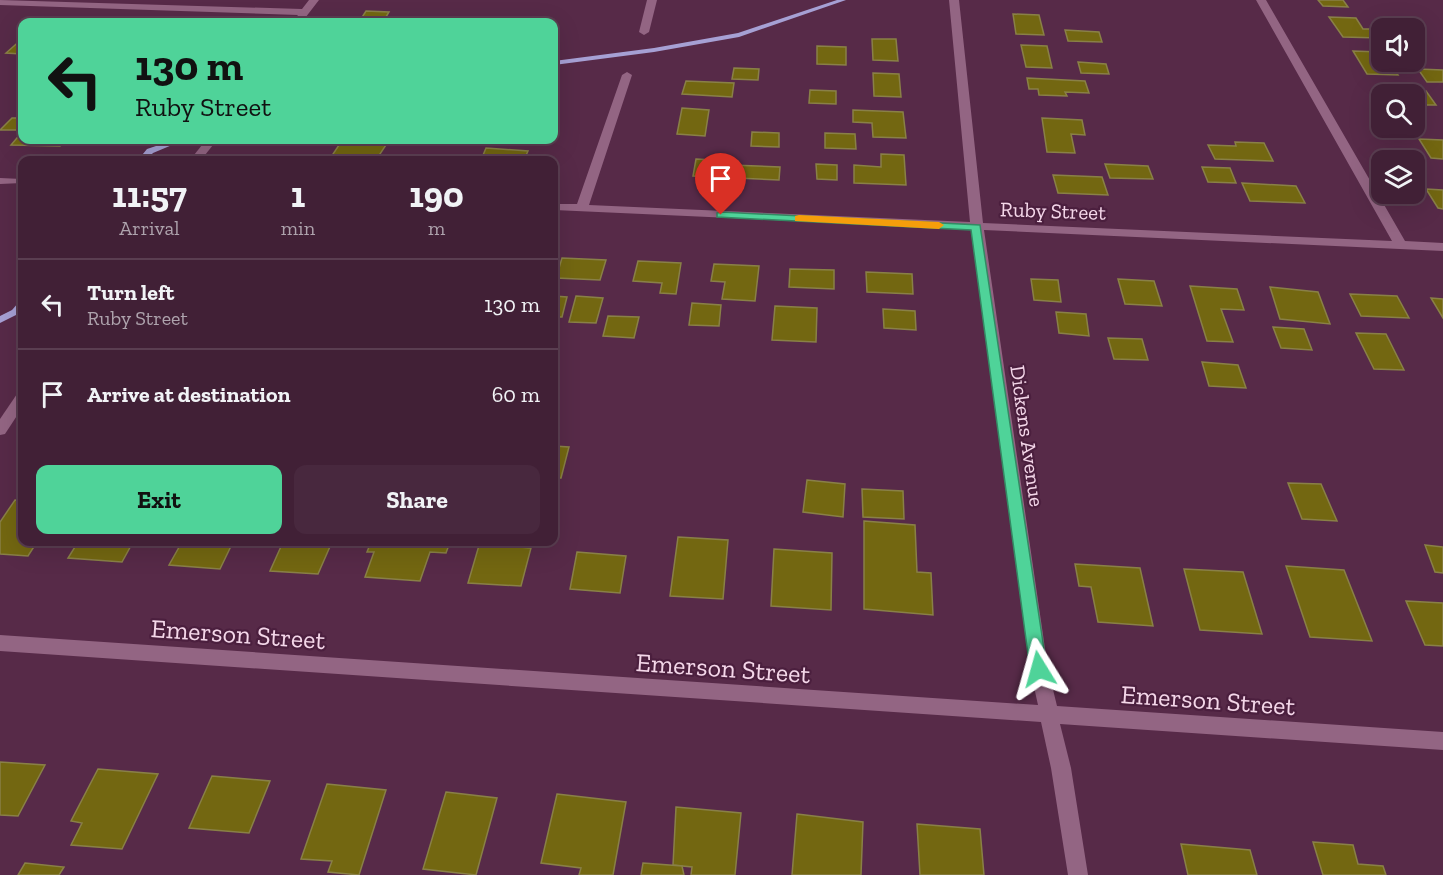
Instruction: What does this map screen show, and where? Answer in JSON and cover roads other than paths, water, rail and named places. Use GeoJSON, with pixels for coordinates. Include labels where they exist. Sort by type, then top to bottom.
{"type":"FeatureCollection","features":[{"type":"Feature","properties":{"kind":"street"},"geometry":{"type":"LineString","coordinates":[[300,18],[314,0]]}},
{"type":"Feature","properties":{"kind":"street"},"geometry":{"type":"LineString","coordinates":[[644,32],[652,0]]}},
{"type":"Feature","properties":{"kind":"street","name":"Dickens Avenue"},"geometry":{"type":"LineString","coordinates":[[954,0],[976,227],[1039,669],[1050,716],[1078,875]]}},
{"type":"Feature","properties":{"kind":"street"},"geometry":{"type":"LineString","coordinates":[[1262,0],[1401,245]]}},
{"type":"Feature","properties":{"kind":"street"},"geometry":{"type":"LineString","coordinates":[[0,2],[305,12]]}},
{"type":"Feature","properties":{"kind":"street"},"geometry":{"type":"LineString","coordinates":[[582,208],[627,75]]}},
{"type":"Feature","properties":{"kind":"street"},"geometry":{"type":"LineString","coordinates":[[198,156],[208,144]]}},
{"type":"Feature","properties":{"kind":"street"},"geometry":{"type":"LineString","coordinates":[[0,181],[18,181]]}},
{"type":"Feature","properties":{"kind":"street","name":"Ruby Street"},"geometry":{"type":"LineString","coordinates":[[558,207],[1443,247]]}},
{"type":"Feature","properties":{"kind":"street"},"geometry":{"type":"LineString","coordinates":[[0,430],[18,404]]}},
{"type":"Feature","properties":{"kind":"street","name":"Emerson Street"},"geometry":{"type":"LineString","coordinates":[[0,643],[1443,741]]}},
{"type":"Feature","properties":{"kind":"waterway"},"geometry":{"type":"LineString","coordinates":[[558,62],[654,50],[739,35],[843,0]]}},
{"type":"Feature","properties":{"kind":"waterway"},"geometry":{"type":"LineString","coordinates":[[146,156],[150,151],[169,144]]}},
{"type":"Feature","properties":{"kind":"waterway"},"geometry":{"type":"LineString","coordinates":[[0,320],[18,309]]}}]}
